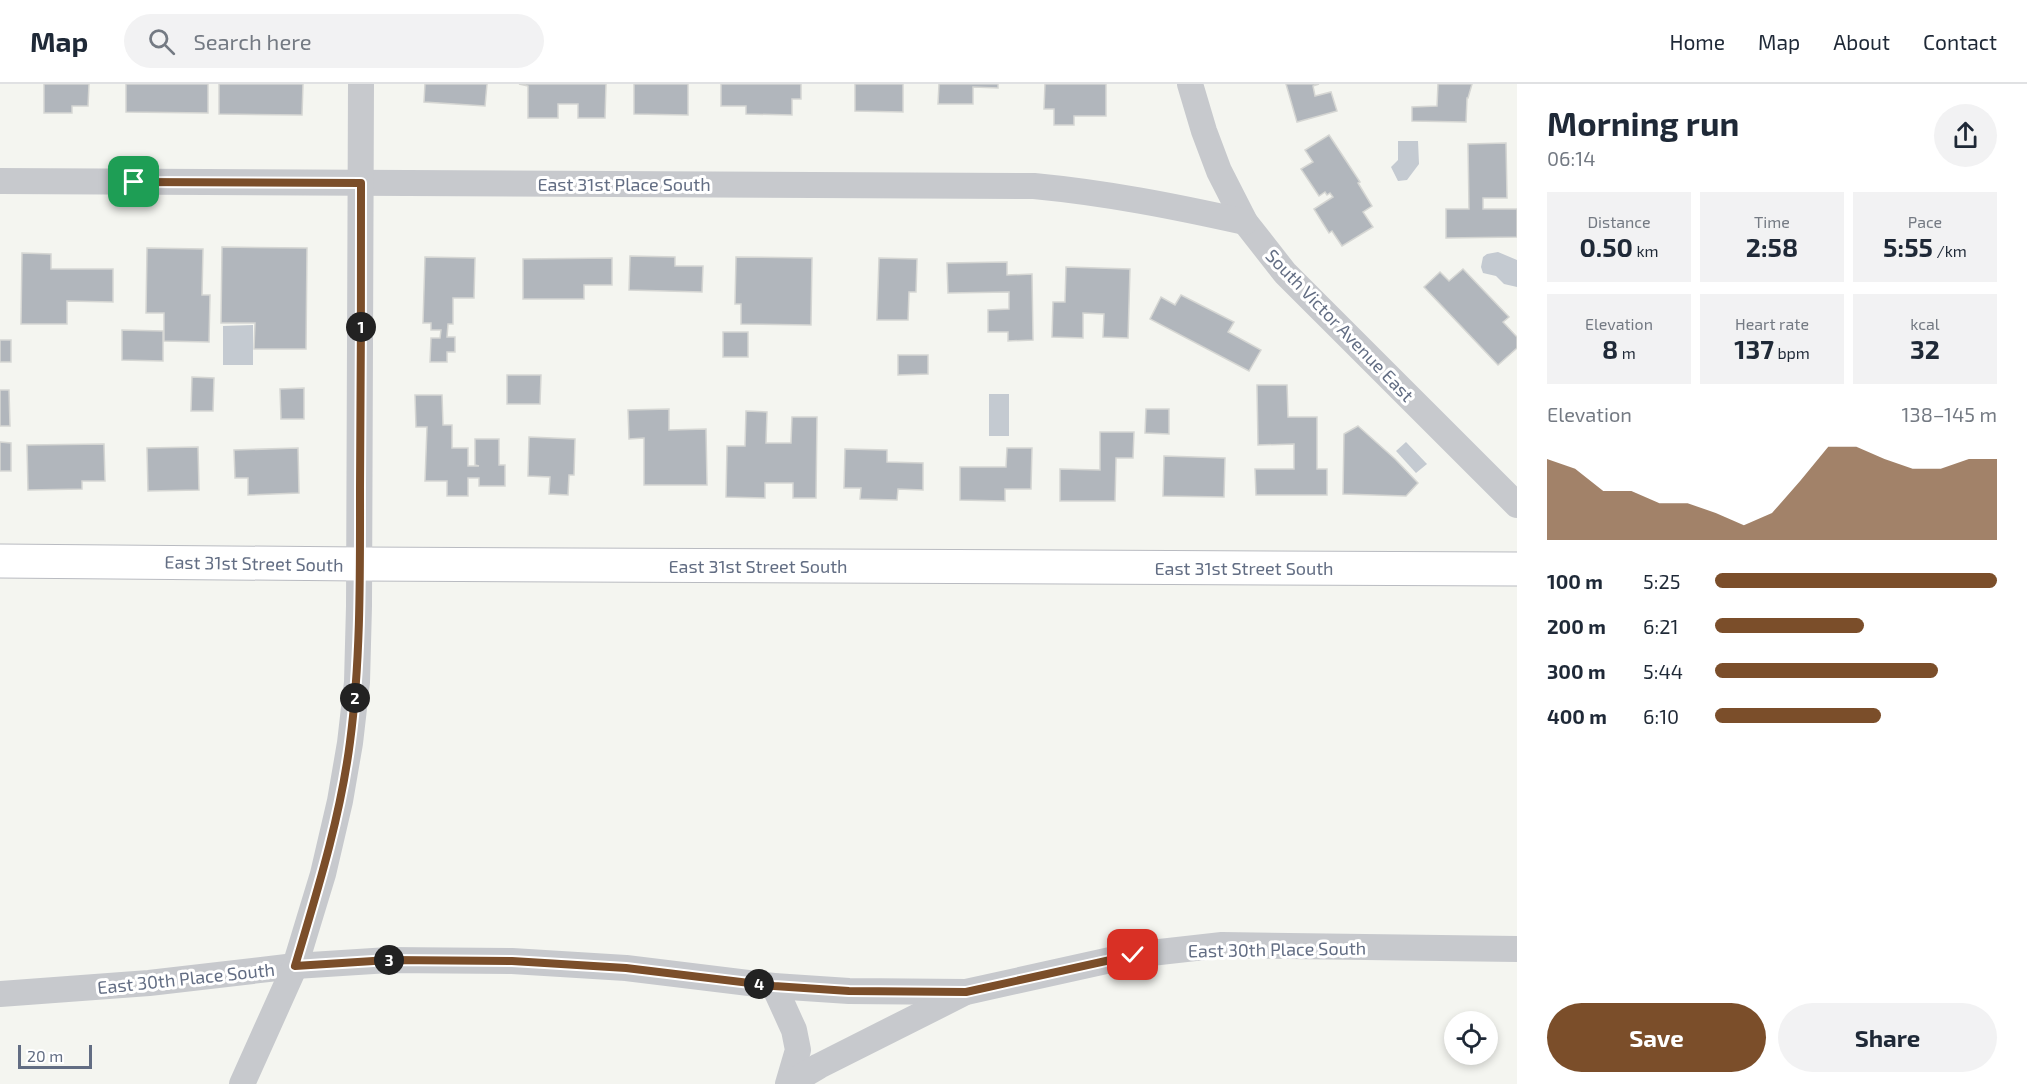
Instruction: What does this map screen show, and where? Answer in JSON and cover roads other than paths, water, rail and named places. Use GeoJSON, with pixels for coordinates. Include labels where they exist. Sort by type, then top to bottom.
{"type":"FeatureCollection","features":[{"type":"Feature","properties":{"kind":"main road","name":"East 31st Street South"},"geometry":{"type":"LineString","coordinates":[[0,561],[1517,569]]}},
{"type":"Feature","properties":{"kind":"street"},"geometry":{"type":"LineString","coordinates":[[242,1084],[295,966],[322,874],[340,801],[350,743],[357,682],[360,564],[361,84]]}},
{"type":"Feature","properties":{"kind":"street","name":"South Victor Avenue East"},"geometry":{"type":"LineString","coordinates":[[1190,84],[1219,171],[1245,222],[1285,273],[1517,505]]}},
{"type":"Feature","properties":{"kind":"street","name":"East 31st Place South"},"geometry":{"type":"LineString","coordinates":[[0,181],[1034,186],[1108,194],[1245,222]]}},
{"type":"Feature","properties":{"kind":"street","name":"East 30th Place South"},"geometry":{"type":"LineString","coordinates":[[0,994],[149,983],[295,966],[389,960],[512,961],[626,968],[774,986],[849,991],[966,992],[1133,955],[1222,945],[1517,949]]}},
{"type":"Feature","properties":{"kind":"street"},"geometry":{"type":"LineString","coordinates":[[774,986],[794,1030],[798,1050],[789,1084]]}},
{"type":"Feature","properties":{"kind":"street"},"geometry":{"type":"LineString","coordinates":[[789,1084],[819,1066],[966,992]]}}]}
